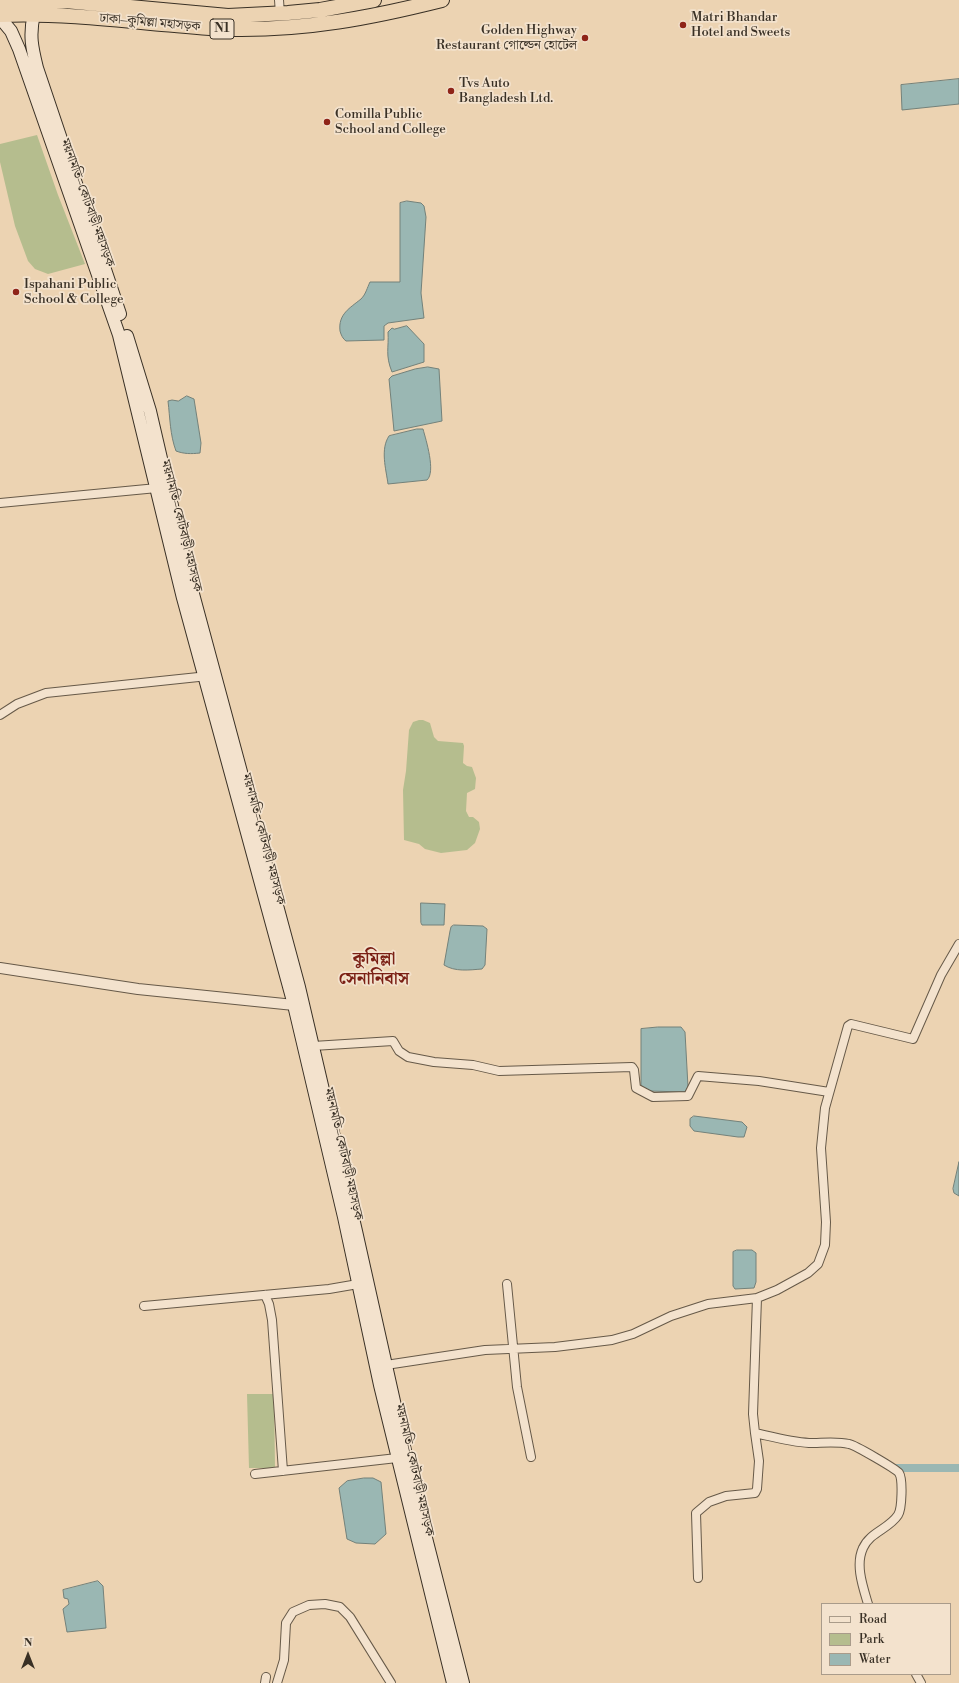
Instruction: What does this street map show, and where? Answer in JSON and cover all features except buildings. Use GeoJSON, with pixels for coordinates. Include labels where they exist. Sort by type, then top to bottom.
{"type":"FeatureCollection","features":[{"type":"Feature","properties":{"kind":"highway","name":"ঢাকা–কুমিল্লা মহাসড়ক"},"geometry":{"type":"LineString","coordinates":[[0,2],[64,1],[228,16],[279,7],[320,10],[374,0]]}},
{"type":"Feature","properties":{"kind":"highway","name":"ঢাকা–কুমিল্লা মহাসড়ক"},"geometry":{"type":"LineString","coordinates":[[0,16],[34,14],[79,16],[211,28],[263,29],[309,27],[341,22],[379,15],[442,0]]}},
{"type":"Feature","properties":{"kind":"main road","name":"ময়নামতি–কোটবাড়ী মহাসড়ক"},"geometry":{"type":"LineString","coordinates":[[34,14],[31,27],[31,47],[43,89],[101,254],[122,334],[182,591],[210,676]]}},
{"type":"Feature","properties":{"kind":"main road","name":"ময়নামতি–কোটবাড়ী মহাসড়ক"},"geometry":{"type":"LineString","coordinates":[[0,16],[11,31],[19,49],[150,411],[210,676],[298,1004],[312,1046],[414,1491],[463,1683]]}},
{"type":"Feature","properties":{"kind":"main road","name":"ময়নামতি–কোটবাড়ী মহাসড়ক"},"geometry":{"type":"LineString","coordinates":[[298,1004],[324,1133],[397,1458],[453,1683]]}},
{"type":"Feature","properties":{"kind":"street"},"geometry":{"type":"LineString","coordinates":[[0,503],[157,488]]}},
{"type":"Feature","properties":{"kind":"street"},"geometry":{"type":"LineString","coordinates":[[0,715],[17,704],[46,693],[210,676]]}},
{"type":"Feature","properties":{"kind":"street"},"geometry":{"type":"LineString","coordinates":[[386,1365],[485,1350],[554,1347],[612,1340],[633,1334],[671,1316],[708,1304],[757,1298],[777,1290],[808,1273],[818,1264],[825,1245],[826,1222],[821,1148],[825,1108],[849,1025],[913,1039],[940,975],[959,944]]}},
{"type":"Feature","properties":{"kind":"street"},"geometry":{"type":"LineString","coordinates":[[0,968],[138,988],[298,1004]]}},
{"type":"Feature","properties":{"kind":"street"},"geometry":{"type":"LineString","coordinates":[[312,1046],[393,1041],[399,1051],[408,1057],[434,1062],[474,1065],[499,1071],[632,1067],[634,1070],[636,1088],[653,1097],[688,1096],[698,1076],[759,1081],[829,1092]]}},
{"type":"Feature","properties":{"kind":"street"},"geometry":{"type":"LineString","coordinates":[[144,1306],[264,1295],[358,1284]]}},
{"type":"Feature","properties":{"kind":"street"},"geometry":{"type":"LineString","coordinates":[[507,1284],[517,1387],[531,1457]]}},
{"type":"Feature","properties":{"kind":"street"},"geometry":{"type":"LineString","coordinates":[[264,1295],[269,1304],[272,1320],[283,1471]]}},
{"type":"Feature","properties":{"kind":"street"},"geometry":{"type":"LineString","coordinates":[[698,1578],[696,1513],[709,1502],[726,1496],[755,1493],[757,1489],[759,1461],[753,1414],[757,1298]]}},
{"type":"Feature","properties":{"kind":"street"},"geometry":{"type":"LineString","coordinates":[[755,1433],[808,1443],[848,1444],[856,1446],[899,1474],[901,1479],[901,1503],[899,1514],[868,1539],[863,1547],[859,1559],[862,1584],[868,1603]]}},
{"type":"Feature","properties":{"kind":"street"},"geometry":{"type":"LineString","coordinates":[[256,1474],[397,1458]]}},
{"type":"Feature","properties":{"kind":"street"},"geometry":{"type":"LineString","coordinates":[[277,1683],[284,1660],[286,1623],[293,1612],[309,1605],[325,1604],[340,1607],[350,1617],[391,1683]]}},
{"type":"Feature","properties":{"kind":"green space"},"geometry":{"type":"Polygon","coordinates":[[[37,135],[58,195],[85,264],[48,274],[35,269],[28,261],[15,226],[0,162],[0,144],[37,135]]]}},
{"type":"Feature","properties":{"kind":"green space"},"geometry":{"type":"Polygon","coordinates":[[[419,720],[430,723],[434,737],[438,741],[463,743],[463,763],[472,767],[476,778],[475,789],[467,793],[466,811],[469,817],[473,817],[479,822],[480,829],[475,843],[467,850],[441,853],[425,849],[419,844],[404,840],[403,790],[409,730],[413,722],[419,720]]]}},
{"type":"Feature","properties":{"kind":"green space"},"geometry":{"type":"Polygon","coordinates":[[[247,1394],[274,1394],[275,1468],[249,1468],[247,1394]]]}},
{"type":"Feature","properties":{"kind":"water"},"geometry":{"type":"Polygon","coordinates":[[[959,79],[959,104],[902,110],[901,85],[959,79]]]}},
{"type":"Feature","properties":{"kind":"water"},"geometry":{"type":"Polygon","coordinates":[[[407,201],[421,203],[424,206],[426,217],[421,293],[424,318],[388,323],[384,326],[384,340],[346,341],[342,337],[340,331],[341,320],[346,312],[363,297],[370,282],[400,282],[400,203],[407,201]]]}},
{"type":"Feature","properties":{"kind":"water"},"geometry":{"type":"Polygon","coordinates":[[[407,326],[424,344],[424,362],[392,372],[388,356],[388,332],[392,328],[394,329],[407,326]]]}},
{"type":"Feature","properties":{"kind":"water"},"geometry":{"type":"Polygon","coordinates":[[[428,367],[439,369],[442,421],[394,431],[389,379],[392,376],[415,369],[428,367]]]}},
{"type":"Feature","properties":{"kind":"water"},"geometry":{"type":"Polygon","coordinates":[[[187,396],[194,399],[201,443],[200,453],[188,454],[176,451],[172,439],[168,401],[178,401],[187,396]]]}},
{"type":"Feature","properties":{"kind":"water"},"geometry":{"type":"Polygon","coordinates":[[[417,429],[423,429],[430,456],[430,476],[427,480],[388,484],[384,453],[386,441],[389,436],[417,429]]]}},
{"type":"Feature","properties":{"kind":"water"},"geometry":{"type":"Polygon","coordinates":[[[421,903],[445,904],[444,925],[422,925],[421,903]]]}},
{"type":"Feature","properties":{"kind":"water"},"geometry":{"type":"Polygon","coordinates":[[[454,925],[483,926],[487,929],[485,965],[482,969],[457,970],[444,965],[451,927],[454,925]]]}},
{"type":"Feature","properties":{"kind":"water"},"geometry":{"type":"Polygon","coordinates":[[[681,1027],[685,1032],[688,1087],[685,1092],[648,1091],[641,1087],[641,1029],[681,1027]]]}},
{"type":"Feature","properties":{"kind":"water"},"geometry":{"type":"Polygon","coordinates":[[[694,1116],[742,1122],[747,1127],[744,1137],[694,1131],[690,1126],[690,1119],[694,1116]]]}},
{"type":"Feature","properties":{"kind":"water"},"geometry":{"type":"Polygon","coordinates":[[[959,1162],[959,1196],[954,1193],[953,1189],[959,1162]]]}},
{"type":"Feature","properties":{"kind":"water"},"geometry":{"type":"Polygon","coordinates":[[[737,1250],[752,1250],[756,1253],[756,1282],[754,1288],[735,1289],[733,1286],[733,1252],[737,1250]]]}},
{"type":"Feature","properties":{"kind":"water"},"geometry":{"type":"Polygon","coordinates":[[[373,1478],[381,1482],[386,1534],[375,1544],[356,1543],[347,1539],[339,1488],[347,1481],[373,1478]]]}},
{"type":"Feature","properties":{"kind":"water"},"geometry":{"type":"Polygon","coordinates":[[[98,1581],[103,1586],[106,1628],[67,1632],[63,1609],[69,1604],[68,1599],[64,1598],[63,1590],[98,1581]]]}},
{"type":"Feature","properties":{"kind":"waterway"},"geometry":{"type":"LineString","coordinates":[[894,1468],[959,1468]]}},
{"type":"Feature","properties":{"kind":"place","name":"Matri Bhandar Hotel and Sweets"},"geometry":{"type":"Point","coordinates":[683,25]}},
{"type":"Feature","properties":{"kind":"place","name":"Golden Highway Restaurant গোল্ডেন হোটেল"},"geometry":{"type":"Point","coordinates":[585,38]}},
{"type":"Feature","properties":{"kind":"place","name":"Tvs Auto Bangladesh Ltd."},"geometry":{"type":"Point","coordinates":[451,91]}},
{"type":"Feature","properties":{"kind":"place","name":"Comilla Public School and College"},"geometry":{"type":"Point","coordinates":[327,122]}},
{"type":"Feature","properties":{"kind":"place","name":"Ispahani Public School & College"},"geometry":{"type":"Point","coordinates":[16,292]}},
{"type":"Feature","properties":{"kind":"district","name":"কুমিল্লা সেনানিবাস"},"geometry":{"type":"Point","coordinates":[374,970]}}]}
